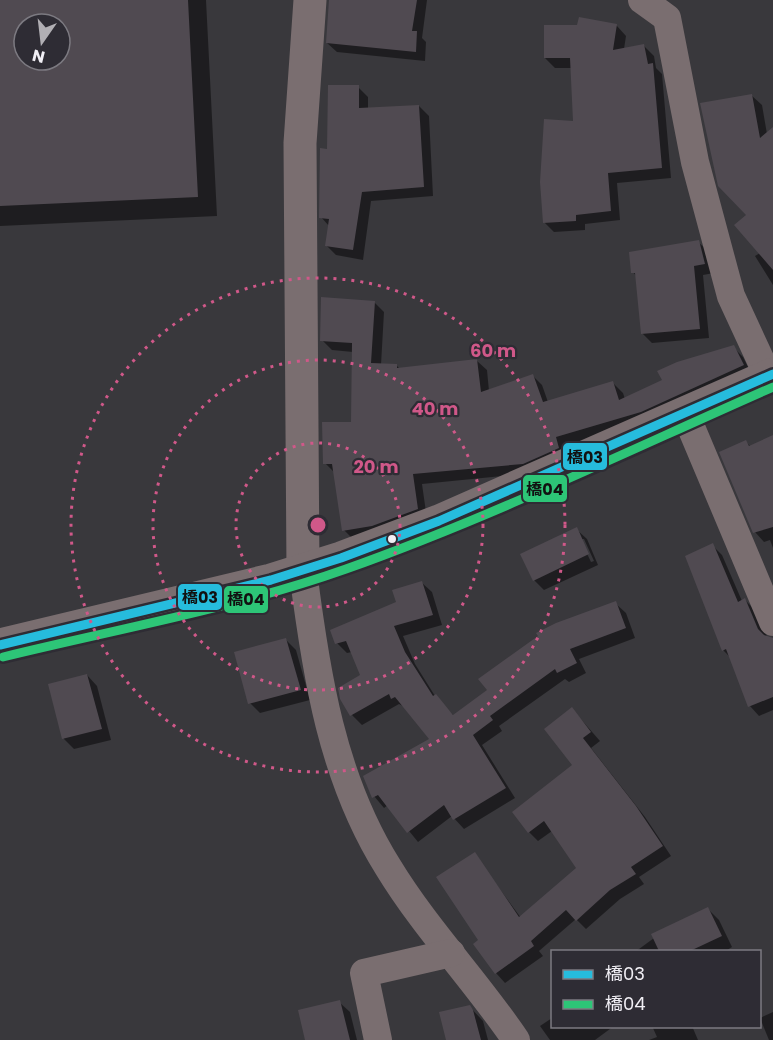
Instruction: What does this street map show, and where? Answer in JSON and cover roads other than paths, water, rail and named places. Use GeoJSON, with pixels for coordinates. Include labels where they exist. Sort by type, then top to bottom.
{"type":"FeatureCollection","features":[{"type":"Feature","properties":{"kind":"street"},"geometry":{"type":"LineString","coordinates":[[310,0],[300,165],[303,571],[321,697],[336,751],[360,816],[389,869],[516,1040]]}},
{"type":"Feature","properties":{"kind":"street"},"geometry":{"type":"LineString","coordinates":[[0,645],[303,571],[439,521],[771,375],[728,285],[695,162],[667,18],[642,0]]}},
{"type":"Feature","properties":{"kind":"street"},"geometry":{"type":"LineString","coordinates":[[685,413],[773,622]]}},
{"type":"Feature","properties":{"kind":"street"},"geometry":{"type":"LineString","coordinates":[[378,1040],[364,973],[451,953]]}}]}
